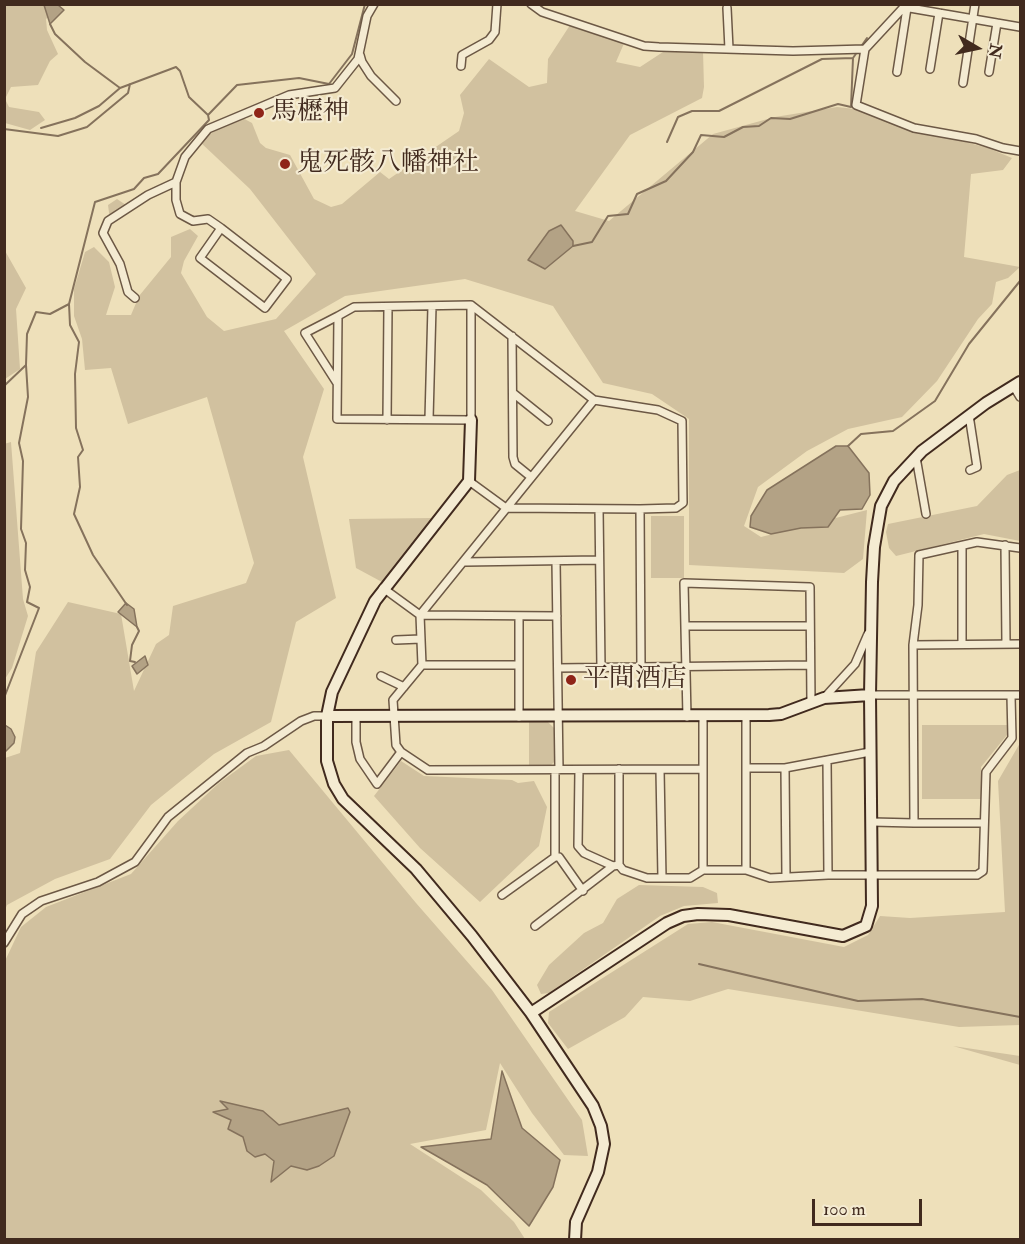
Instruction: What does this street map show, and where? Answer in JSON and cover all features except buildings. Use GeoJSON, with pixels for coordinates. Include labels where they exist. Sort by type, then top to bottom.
{"type":"FeatureCollection","features":[{"type":"Feature","properties":{"kind":"street"},"geometry":{"type":"LineString","coordinates":[[374,4],[367,16],[360,52],[362,63],[371,76],[396,101]]}},
{"type":"Feature","properties":{"kind":"street"},"geometry":{"type":"LineString","coordinates":[[461,66],[462,55],[489,40],[495,32],[497,4]]}},
{"type":"Feature","properties":{"kind":"street"},"geometry":{"type":"LineString","coordinates":[[531,4],[542,12],[644,46],[729,49],[865,49]]}},
{"type":"Feature","properties":{"kind":"street"},"geometry":{"type":"LineString","coordinates":[[963,83],[975,4]]}},
{"type":"Feature","properties":{"kind":"street"},"geometry":{"type":"LineString","coordinates":[[1020,27],[904,7],[865,49],[856,105],[914,128],[976,139],[1020,151]]}},
{"type":"Feature","properties":{"kind":"street"},"geometry":{"type":"LineString","coordinates":[[727,8],[729,49]]}},
{"type":"Feature","properties":{"kind":"street"},"geometry":{"type":"LineString","coordinates":[[897,72],[907,8]]}},
{"type":"Feature","properties":{"kind":"street"},"geometry":{"type":"LineString","coordinates":[[930,69],[939,13]]}},
{"type":"Feature","properties":{"kind":"street"},"geometry":{"type":"LineString","coordinates":[[989,72],[997,23]]}},
{"type":"Feature","properties":{"kind":"street"},"geometry":{"type":"LineString","coordinates":[[221,228],[200,258],[265,308],[287,279],[221,228],[208,219],[193,221],[180,214],[176,200],[176,182],[185,157],[208,129],[289,95],[335,88],[360,52]]}},
{"type":"Feature","properties":{"kind":"street"},"geometry":{"type":"LineString","coordinates":[[135,298],[129,292],[120,264],[102,233],[108,221],[148,195],[176,182]]}},
{"type":"Feature","properties":{"kind":"street"},"geometry":{"type":"LineString","coordinates":[[471,305],[469,481],[383,588],[335,685],[327,716],[327,761],[334,784],[343,799],[416,869],[531,1013],[592,1106],[602,1126],[602,1155],[598,1172],[576,1222],[575,1239]]}},
{"type":"Feature","properties":{"kind":"street"},"geometry":{"type":"LineString","coordinates":[[337,383],[305,333],[354,307],[471,305],[594,400],[658,410],[682,421],[683,503],[676,508],[506,508],[469,481]]}},
{"type":"Feature","properties":{"kind":"street"},"geometry":{"type":"LineString","coordinates":[[429,419],[432,306]]}},
{"type":"Feature","properties":{"kind":"street"},"geometry":{"type":"LineString","coordinates":[[387,420],[388,307]]}},
{"type":"Feature","properties":{"kind":"street"},"geometry":{"type":"LineString","coordinates":[[338,316],[337,418],[471,420]]}},
{"type":"Feature","properties":{"kind":"street"},"geometry":{"type":"LineString","coordinates":[[512,336],[513,457],[515,464],[531,477]]}},
{"type":"Feature","properties":{"kind":"street"},"geometry":{"type":"LineString","coordinates":[[531,1013],[667,924],[683,916],[729,915],[843,936],[850,935],[866,926],[870,917],[872,875],[871,623],[878,520],[894,481],[916,457],[969,415],[1017,384],[1020,397]]}},
{"type":"Feature","properties":{"kind":"street"},"geometry":{"type":"LineString","coordinates":[[513,393],[548,422]]}},
{"type":"Feature","properties":{"kind":"street"},"geometry":{"type":"LineString","coordinates":[[594,400],[420,615],[422,665],[393,700],[396,745],[400,752],[428,770],[703,769]]}},
{"type":"Feature","properties":{"kind":"street"},"geometry":{"type":"LineString","coordinates":[[969,415],[976,467],[970,470]]}},
{"type":"Feature","properties":{"kind":"street"},"geometry":{"type":"LineString","coordinates":[[916,457],[926,514]]}},
{"type":"Feature","properties":{"kind":"street"},"geometry":{"type":"LineString","coordinates":[[599,509],[601,668]]}},
{"type":"Feature","properties":{"kind":"street"},"geometry":{"type":"LineString","coordinates":[[640,509],[641,667]]}},
{"type":"Feature","properties":{"kind":"street"},"geometry":{"type":"LineString","coordinates":[[914,823],[912,696],[919,555],[977,543],[1020,548]]}},
{"type":"Feature","properties":{"kind":"street"},"geometry":{"type":"LineString","coordinates":[[1005,545],[1006,644]]}},
{"type":"Feature","properties":{"kind":"street"},"geometry":{"type":"LineString","coordinates":[[962,546],[962,644]]}},
{"type":"Feature","properties":{"kind":"street"},"geometry":{"type":"LineString","coordinates":[[465,562],[599,560]]}},
{"type":"Feature","properties":{"kind":"street"},"geometry":{"type":"LineString","coordinates":[[555,857],[558,716],[556,561]]}},
{"type":"Feature","properties":{"kind":"street"},"geometry":{"type":"LineString","coordinates":[[687,717],[684,583],[810,587],[811,702]]}},
{"type":"Feature","properties":{"kind":"street"},"geometry":{"type":"LineString","coordinates":[[383,588],[420,615],[557,616]]}},
{"type":"Feature","properties":{"kind":"street"},"geometry":{"type":"LineString","coordinates":[[519,616],[519,717]]}},
{"type":"Feature","properties":{"kind":"street"},"geometry":{"type":"LineString","coordinates":[[824,698],[855,664],[871,623]]}},
{"type":"Feature","properties":{"kind":"street"},"geometry":{"type":"LineString","coordinates":[[685,626],[810,626]]}},
{"type":"Feature","properties":{"kind":"street"},"geometry":{"type":"LineString","coordinates":[[396,640],[421,639]]}},
{"type":"Feature","properties":{"kind":"street"},"geometry":{"type":"LineString","coordinates":[[913,645],[1020,644]]}},
{"type":"Feature","properties":{"kind":"street"},"geometry":{"type":"LineString","coordinates":[[422,665],[518,665]]}},
{"type":"Feature","properties":{"kind":"street"},"geometry":{"type":"LineString","coordinates":[[558,669],[810,665]]}},
{"type":"Feature","properties":{"kind":"street"},"geometry":{"type":"LineString","coordinates":[[381,676],[404,687]]}},
{"type":"Feature","properties":{"kind":"street"},"geometry":{"type":"LineString","coordinates":[[4,943],[22,915],[42,901],[98,882],[135,862],[168,817],[247,753],[264,746],[301,721],[314,716],[746,716],[781,714],[824,698],[870,695],[1020,695]]}},
{"type":"Feature","properties":{"kind":"street"},"geometry":{"type":"LineString","coordinates":[[579,770],[579,846],[584,853],[647,878],[690,878],[703,870],[746,870],[770,878],[828,875],[977,875],[983,871],[986,772],[1012,738],[1011,696]]}},
{"type":"Feature","properties":{"kind":"street"},"geometry":{"type":"LineString","coordinates":[[356,716],[356,742],[360,759],[377,784],[400,752]]}},
{"type":"Feature","properties":{"kind":"street"},"geometry":{"type":"LineString","coordinates":[[703,716],[703,870]]}},
{"type":"Feature","properties":{"kind":"street"},"geometry":{"type":"LineString","coordinates":[[746,716],[746,870]]}},
{"type":"Feature","properties":{"kind":"street"},"geometry":{"type":"LineString","coordinates":[[746,768],[785,768],[870,752]]}},
{"type":"Feature","properties":{"kind":"street"},"geometry":{"type":"LineString","coordinates":[[827,760],[828,875]]}},
{"type":"Feature","properties":{"kind":"street"},"geometry":{"type":"LineString","coordinates":[[785,768],[786,877]]}},
{"type":"Feature","properties":{"kind":"street"},"geometry":{"type":"LineString","coordinates":[[616,866],[619,770]]}},
{"type":"Feature","properties":{"kind":"street"},"geometry":{"type":"LineString","coordinates":[[660,770],[662,878]]}},
{"type":"Feature","properties":{"kind":"street"},"geometry":{"type":"LineString","coordinates":[[872,822],[983,823]]}},
{"type":"Feature","properties":{"kind":"street"},"geometry":{"type":"LineString","coordinates":[[555,857],[559,857],[583,891]]}},
{"type":"Feature","properties":{"kind":"street"},"geometry":{"type":"LineString","coordinates":[[502,895],[555,857]]}},
{"type":"Feature","properties":{"kind":"street"},"geometry":{"type":"LineString","coordinates":[[535,926],[616,866]]}},
{"type":"Feature","properties":{"kind":"shaded area"},"geometry":{"type":"Polygon","coordinates":[[[4,5],[60,5],[46,19],[47,30],[58,54],[50,61],[38,85],[11,87],[5,99],[9,107],[39,112],[45,120],[30,130],[5,123],[4,5]]]}},
{"type":"Feature","properties":{"kind":"shaded area"},"geometry":{"type":"Polygon","coordinates":[[[44,5],[58,5],[64,10],[50,24],[44,5]]]}},
{"type":"Feature","properties":{"kind":"shaded area"},"geometry":{"type":"Polygon","coordinates":[[[572,22],[625,41],[616,62],[640,67],[663,52],[703,51],[704,87],[702,98],[630,135],[575,211],[609,221],[713,134],[775,117],[837,107],[864,110],[905,126],[988,148],[1012,158],[1003,170],[971,174],[964,257],[1020,267],[1008,278],[996,282],[992,304],[978,319],[937,381],[902,417],[848,429],[807,451],[758,487],[744,526],[761,537],[867,510],[863,559],[844,573],[689,565],[689,419],[652,394],[603,383],[553,306],[465,279],[345,296],[284,331],[324,389],[303,457],[336,598],[296,622],[271,722],[214,754],[151,805],[110,859],[55,879],[7,905],[5,910],[5,758],[20,753],[36,652],[68,602],[121,614],[134,691],[156,644],[169,635],[173,606],[246,583],[254,563],[207,397],[128,424],[111,368],[85,370],[82,339],[74,316],[74,289],[85,252],[94,247],[109,262],[115,287],[106,315],[131,315],[139,296],[171,257],[171,237],[190,229],[198,236],[184,261],[181,273],[207,317],[224,331],[276,319],[316,274],[250,189],[199,141],[239,116],[252,123],[260,143],[266,148],[290,155],[314,199],[331,207],[342,204],[380,172],[389,179],[459,131],[464,113],[460,95],[489,59],[529,87],[547,83],[548,59],[572,22]]]}},
{"type":"Feature","properties":{"kind":"shaded area"},"geometry":{"type":"Polygon","coordinates":[[[117,199],[129,207],[110,220],[108,205],[117,199]]]}},
{"type":"Feature","properties":{"kind":"shaded area"},"geometry":{"type":"Polygon","coordinates":[[[561,225],[573,241],[573,246],[545,269],[528,260],[549,231],[561,225]]]}},
{"type":"Feature","properties":{"kind":"shaded area"},"geometry":{"type":"Polygon","coordinates":[[[4,249],[26,288],[16,309],[20,369],[5,379],[4,249]]]}},
{"type":"Feature","properties":{"kind":"shaded area"},"geometry":{"type":"Polygon","coordinates":[[[11,442],[23,599],[28,616],[12,668],[5,679],[4,444],[11,442]]]}},
{"type":"Feature","properties":{"kind":"shaded area"},"geometry":{"type":"Polygon","coordinates":[[[836,446],[848,446],[869,473],[870,495],[862,509],[840,510],[828,527],[801,528],[771,534],[750,527],[751,516],[767,490],[836,446]]]}},
{"type":"Feature","properties":{"kind":"shaded area"},"geometry":{"type":"Polygon","coordinates":[[[1020,470],[1020,541],[984,534],[896,556],[889,548],[886,532],[888,524],[977,506],[1007,475],[1020,470]]]}},
{"type":"Feature","properties":{"kind":"shaded area"},"geometry":{"type":"Polygon","coordinates":[[[651,516],[684,516],[684,578],[651,578],[651,516]]]}},
{"type":"Feature","properties":{"kind":"shaded area"},"geometry":{"type":"Polygon","coordinates":[[[433,518],[382,582],[356,568],[349,519],[433,518]]]}},
{"type":"Feature","properties":{"kind":"shaded area"},"geometry":{"type":"Polygon","coordinates":[[[126,603],[134,609],[137,627],[118,612],[126,603]]]}},
{"type":"Feature","properties":{"kind":"shaded area"},"geometry":{"type":"Polygon","coordinates":[[[145,656],[148,665],[137,674],[132,666],[145,656]]]}},
{"type":"Feature","properties":{"kind":"shaded area"},"geometry":{"type":"Polygon","coordinates":[[[529,721],[548,722],[555,729],[555,761],[550,766],[529,767],[529,721]]]}},
{"type":"Feature","properties":{"kind":"shaded area"},"geometry":{"type":"Polygon","coordinates":[[[5,725],[11,729],[15,737],[14,743],[5,752],[5,725]]]}},
{"type":"Feature","properties":{"kind":"shaded area"},"geometry":{"type":"Polygon","coordinates":[[[922,725],[1007,725],[1007,735],[981,767],[981,799],[922,799],[922,725]]]}},
{"type":"Feature","properties":{"kind":"shaded area"},"geometry":{"type":"Polygon","coordinates":[[[1020,743],[1020,1025],[959,1027],[728,989],[690,1001],[643,997],[625,1017],[568,1049],[548,1023],[549,1012],[688,924],[712,922],[844,947],[868,935],[880,916],[910,918],[1005,912],[998,781],[1020,743]]]}},
{"type":"Feature","properties":{"kind":"shaded area"},"geometry":{"type":"Polygon","coordinates":[[[289,750],[416,903],[492,990],[582,1120],[588,1156],[564,1155],[532,1113],[500,1063],[486,1130],[410,1144],[481,1190],[514,1222],[525,1239],[5,1240],[4,963],[21,927],[46,907],[131,874],[178,821],[219,783],[256,756],[289,750]]]}},
{"type":"Feature","properties":{"kind":"shaded area"},"geometry":{"type":"Polygon","coordinates":[[[401,761],[424,776],[512,780],[518,783],[534,781],[547,807],[539,846],[480,902],[420,848],[374,796],[401,761]]]}},
{"type":"Feature","properties":{"kind":"shaded area"},"geometry":{"type":"Polygon","coordinates":[[[639,885],[703,887],[717,893],[718,903],[684,906],[660,916],[549,993],[541,994],[537,985],[549,965],[584,933],[603,923],[617,899],[639,885]]]}},
{"type":"Feature","properties":{"kind":"shaded area"},"geometry":{"type":"Polygon","coordinates":[[[953,1046],[1020,1056],[1020,1065],[953,1046]]]}},
{"type":"Feature","properties":{"kind":"shaded area"},"geometry":{"type":"Polygon","coordinates":[[[502,1071],[522,1128],[560,1160],[553,1187],[529,1226],[487,1185],[421,1147],[491,1139],[502,1071]]]}},
{"type":"Feature","properties":{"kind":"shaded area"},"geometry":{"type":"Polygon","coordinates":[[[220,1101],[263,1111],[279,1125],[348,1108],[350,1112],[334,1156],[319,1166],[307,1170],[291,1166],[271,1182],[274,1161],[265,1154],[255,1157],[247,1151],[243,1137],[228,1129],[231,1120],[213,1112],[228,1109],[220,1101]]]}},
{"type":"Feature","properties":{"kind":"waterway"},"geometry":{"type":"LineString","coordinates":[[127,605],[93,555],[74,514],[80,487],[78,457],[83,450],[76,428],[75,374],[79,342],[70,325],[69,304],[95,202],[134,189],[144,178],[158,174],[209,120],[208,115],[237,85],[299,78],[329,84],[352,54],[365,4]]}},
{"type":"Feature","properties":{"kind":"waterway"},"geometry":{"type":"LineString","coordinates":[[50,24],[55,34],[85,62],[120,88]]}},
{"type":"Feature","properties":{"kind":"waterway"},"geometry":{"type":"LineString","coordinates":[[667,142],[678,117],[692,111],[719,111],[822,59],[853,58],[867,38]]}},
{"type":"Feature","properties":{"kind":"waterway"},"geometry":{"type":"LineString","coordinates":[[573,246],[592,242],[608,216],[628,214],[637,194],[666,181],[693,152],[701,135],[724,137],[743,127],[759,126],[771,118],[790,119],[838,104],[851,107],[853,58]]}},
{"type":"Feature","properties":{"kind":"waterway"},"geometry":{"type":"LineString","coordinates":[[41,128],[75,118],[99,106],[120,88],[176,67],[180,71],[189,97],[208,115]]}},
{"type":"Feature","properties":{"kind":"waterway"},"geometry":{"type":"LineString","coordinates":[[4,129],[58,136],[87,127],[128,93],[130,84]]}},
{"type":"Feature","properties":{"kind":"waterway"},"geometry":{"type":"LineString","coordinates":[[848,446],[861,434],[893,431],[935,401],[969,344],[1020,281]]}},
{"type":"Feature","properties":{"kind":"waterway"},"geometry":{"type":"LineString","coordinates":[[4,386],[26,365],[27,334],[36,312],[50,314],[69,304]]}},
{"type":"Feature","properties":{"kind":"waterway"},"geometry":{"type":"LineString","coordinates":[[4,698],[39,608],[27,602],[30,587],[25,570],[26,543],[21,529],[23,461],[19,443],[28,397],[26,365]]}},
{"type":"Feature","properties":{"kind":"waterway"},"geometry":{"type":"LineString","coordinates":[[135,662],[130,661],[132,645],[139,631],[137,627]]}},
{"type":"Feature","properties":{"kind":"waterway"},"geometry":{"type":"LineString","coordinates":[[699,964],[858,1001],[922,999],[1020,1017]]}},
{"type":"Feature","properties":{"kind":"place","name":"馬櫪神"},"geometry":{"type":"Point","coordinates":[259,113]}},
{"type":"Feature","properties":{"kind":"place","name":"鬼死骸八幡神社"},"geometry":{"type":"Point","coordinates":[285,164]}},
{"type":"Feature","properties":{"kind":"place","name":"平間酒店"},"geometry":{"type":"Point","coordinates":[571,680]}}]}
